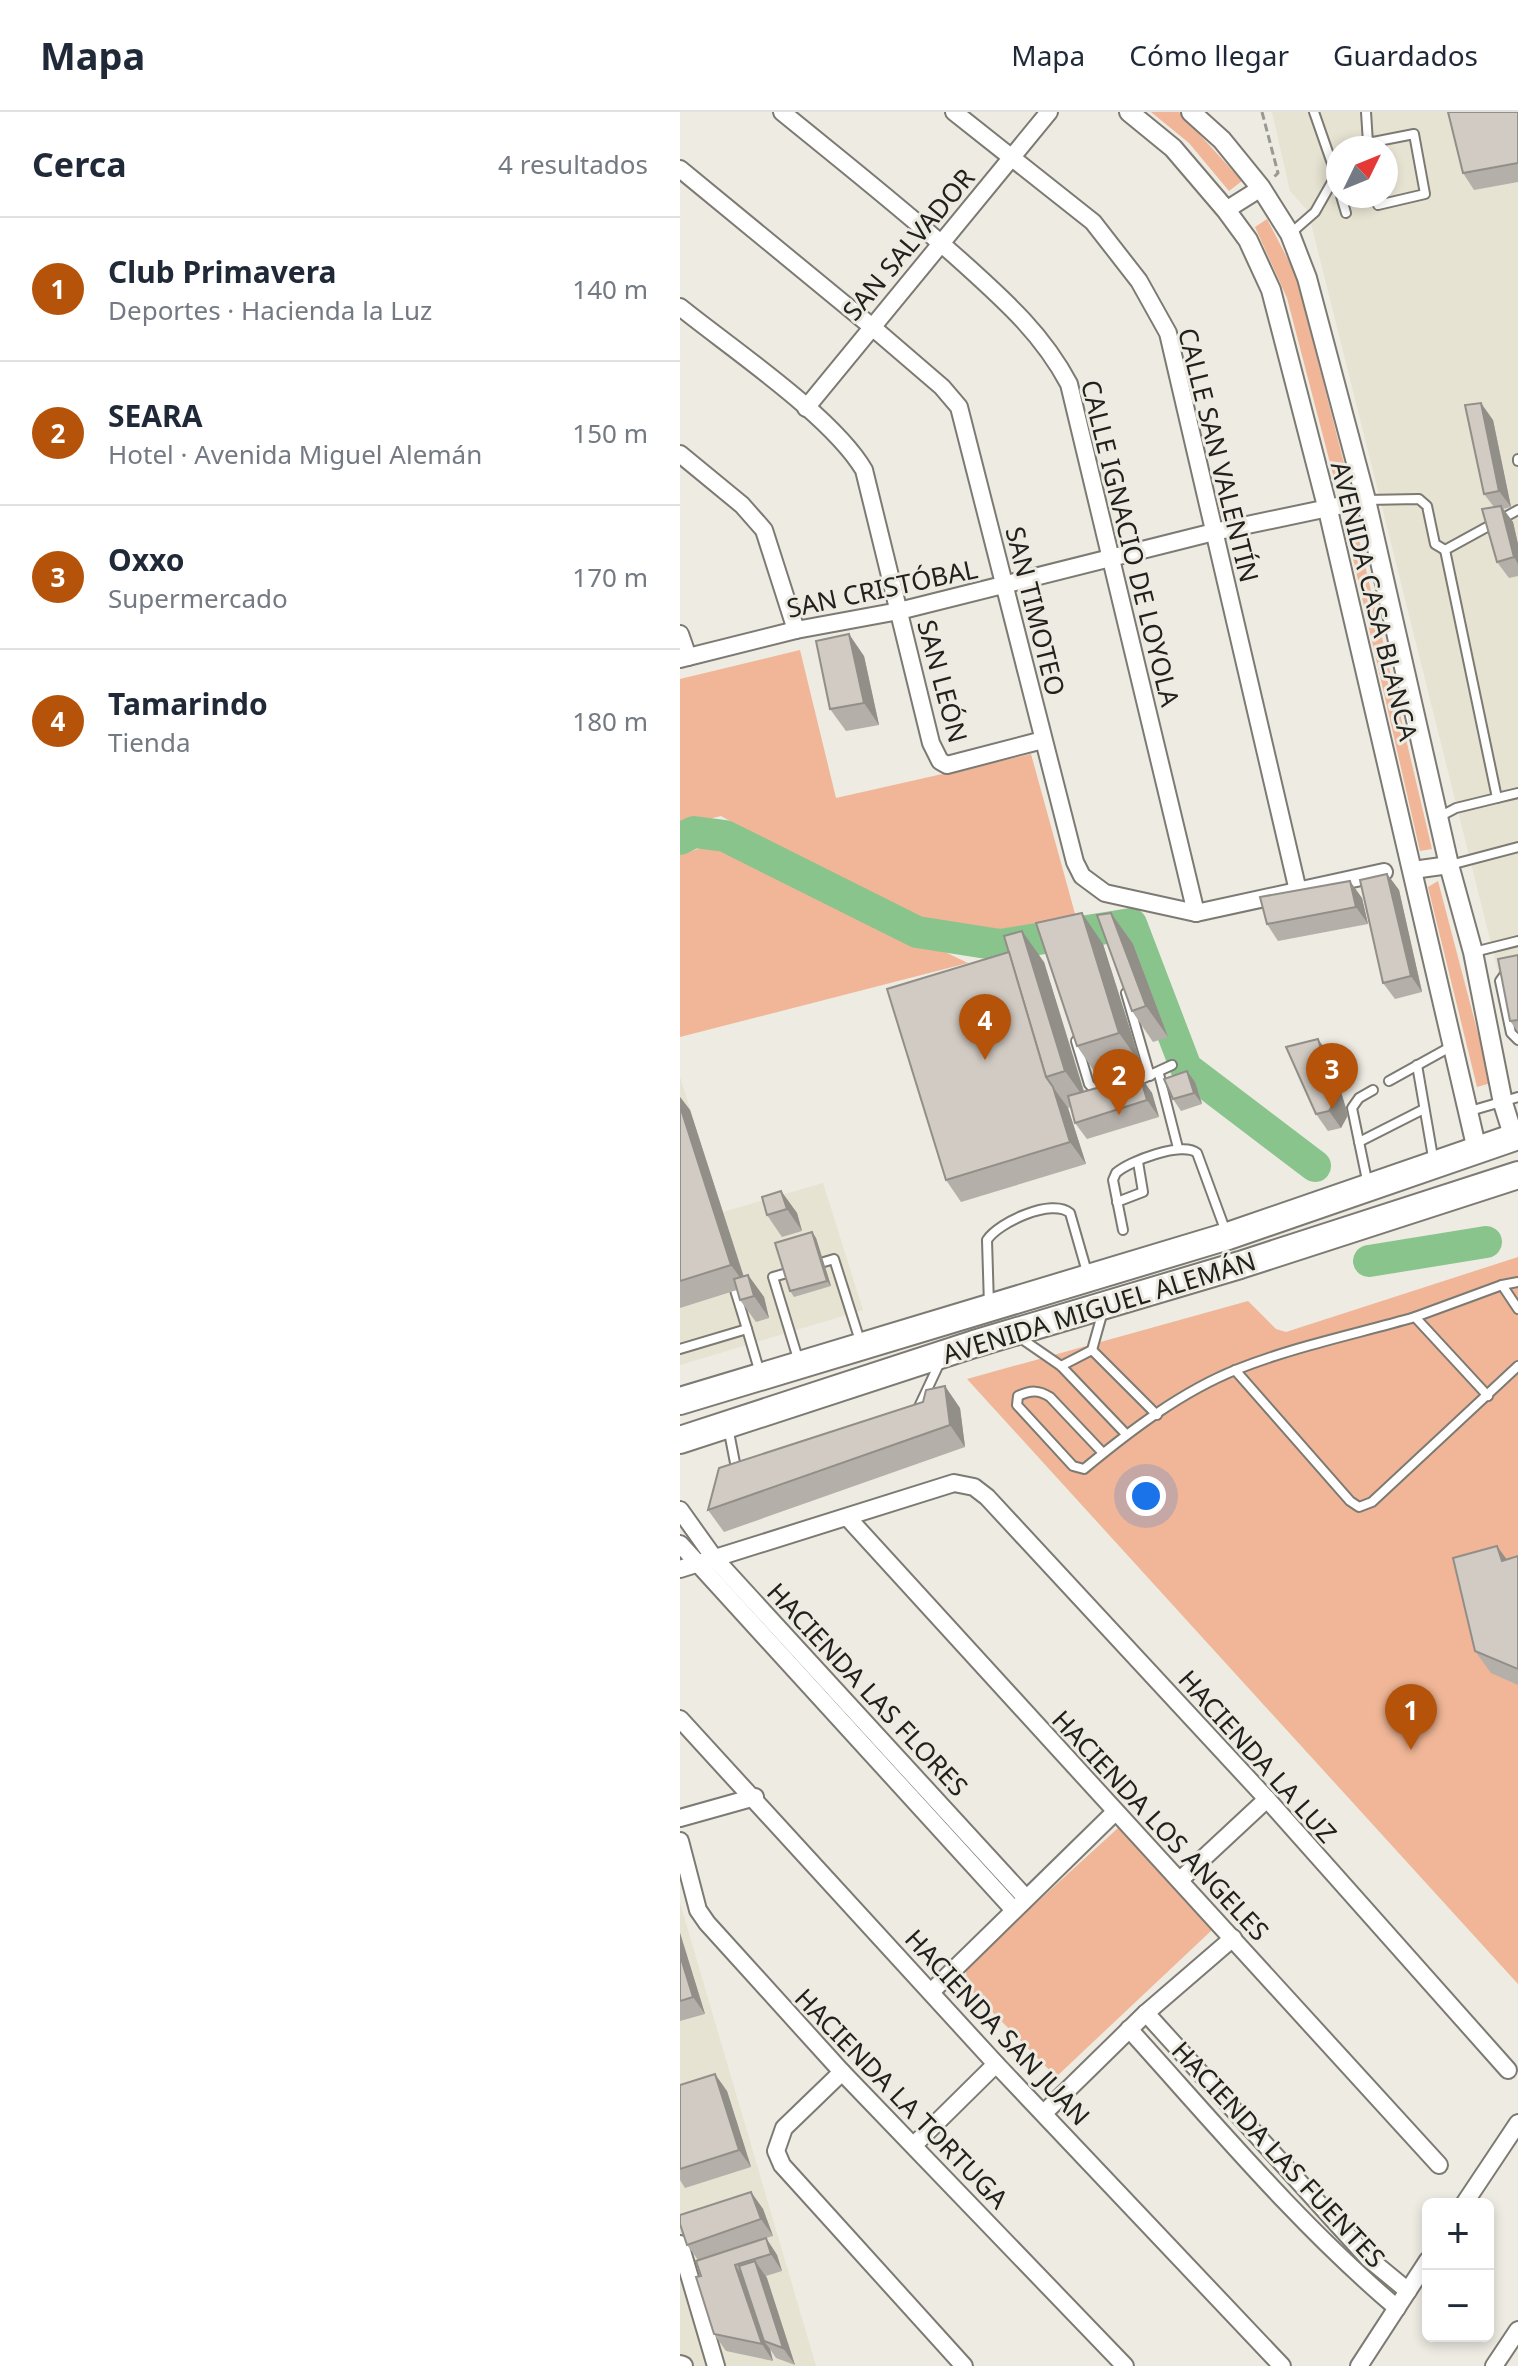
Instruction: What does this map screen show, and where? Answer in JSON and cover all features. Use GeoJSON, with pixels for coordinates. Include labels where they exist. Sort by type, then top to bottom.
{"type":"FeatureCollection","features":[{"type":"Feature","properties":{"kind":"highway","name":"AVENIDA MIGUEL ALEMÁN"},"geometry":{"type":"LineString","coordinates":[[680,1401],[1228,1236],[1516,1137]]}},
{"type":"Feature","properties":{"kind":"highway","name":"AVENIDA MIGUEL ALEMÁN"},"geometry":{"type":"LineString","coordinates":[[680,1440],[944,1353],[1518,1175]]}},
{"type":"Feature","properties":{"kind":"street","name":"CALLE IGNACIO DE LOYOLA"},"geometry":{"type":"LineString","coordinates":[[782,112],[940,243],[1025,319],[1054,354],[1069,384],[1196,913]]}},
{"type":"Feature","properties":{"kind":"street","name":"CALLE SAN VALENTÍN"},"geometry":{"type":"LineString","coordinates":[[954,112],[1093,222],[1139,281],[1168,333],[1298,891]]}},
{"type":"Feature","properties":{"kind":"street","name":"SAN SALVADOR"},"geometry":{"type":"LineString","coordinates":[[806,408],[1049,112]]}},
{"type":"Feature","properties":{"kind":"street","name":"AVENIDA CASA BLANCA"},"geometry":{"type":"LineString","coordinates":[[1129,112],[1173,148],[1226,210],[1248,240],[1271,290],[1328,510],[1477,1150]]}},
{"type":"Feature","properties":{"kind":"street","name":"AVENIDA CASA BLANCA"},"geometry":{"type":"LineString","coordinates":[[1191,112],[1222,140],[1261,188],[1290,234],[1307,278],[1366,500],[1449,865],[1510,1100],[1516,1137]]}},
{"type":"Feature","properties":{"kind":"street","name":"SAN TIMOTEO"},"geometry":{"type":"LineString","coordinates":[[680,169],[871,326],[942,387],[959,407],[1043,740],[1075,862],[1082,876],[1105,893],[1196,913],[1384,872]]}},
{"type":"Feature","properties":{"kind":"street"},"geometry":{"type":"LineString","coordinates":[[1226,210],[1261,188]]}},
{"type":"Feature","properties":{"kind":"street","name":"SAN LEÓN"},"geometry":{"type":"LineString","coordinates":[[680,307],[806,408],[851,449],[864,470],[931,743],[940,761],[947,765],[1043,740]]}},
{"type":"Feature","properties":{"kind":"street"},"geometry":{"type":"LineString","coordinates":[[680,454],[742,505],[764,530],[796,630]]}},
{"type":"Feature","properties":{"kind":"street","name":"SAN CRISTÓBAL"},"geometry":{"type":"LineString","coordinates":[[684,658],[796,630],[899,611],[1006,586],[1214,532],[1366,500]]}},
{"type":"Feature","properties":{"kind":"street"},"geometry":{"type":"LineString","coordinates":[[680,634],[684,658]]}},
{"type":"Feature","properties":{"kind":"street"},"geometry":{"type":"LineString","coordinates":[[1413,870],[1449,865]]}},
{"type":"Feature","properties":{"kind":"street","name":"HACIENDA LA LUZ"},"geometry":{"type":"LineString","coordinates":[[848,1518],[954,1483],[964,1483],[987,1497],[1267,1799],[1508,2070]]}},
{"type":"Feature","properties":{"kind":"street","name":"HACIENDA LAS FLORES"},"geometry":{"type":"LineString","coordinates":[[680,1510],[715,1559],[1019,1903]]}},
{"type":"Feature","properties":{"kind":"street"},"geometry":{"type":"LineString","coordinates":[[688,1567],[848,1518]]}},
{"type":"Feature","properties":{"kind":"street","name":"HACIENDA LOS ANGELES"},"geometry":{"type":"LineString","coordinates":[[848,1518],[1439,2165]]}},
{"type":"Feature","properties":{"kind":"street","name":"HACIENDA LAS FLORES"},"geometry":{"type":"LineString","coordinates":[[680,1544],[688,1567],[1019,1903]]}},
{"type":"Feature","properties":{"kind":"street","name":"HACIENDA SAN JUAN"},"geometry":{"type":"LineString","coordinates":[[680,1719],[755,1797],[996,2064],[1282,2366]]}},
{"type":"Feature","properties":{"kind":"street"},"geometry":{"type":"LineString","coordinates":[[680,1818],[755,1797]]}},
{"type":"Feature","properties":{"kind":"street"},"geometry":{"type":"LineString","coordinates":[[1180,1880],[1267,1799]]}},
{"type":"Feature","properties":{"kind":"street"},"geometry":{"type":"LineString","coordinates":[[932,1991],[1115,1812]]}},
{"type":"Feature","properties":{"kind":"street","name":"HACIENDA LA TORTUGA"},"geometry":{"type":"LineString","coordinates":[[680,1841],[698,1910],[707,1923],[842,2072],[1125,2366]]}},
{"type":"Feature","properties":{"kind":"street"},"geometry":{"type":"LineString","coordinates":[[1044,2113],[1146,2013],[1233,1938]]}},
{"type":"Feature","properties":{"kind":"street","name":"HACIENDA LAS FUENTES"},"geometry":{"type":"LineString","coordinates":[[1146,2013],[1368,2258],[1408,2291]]}},
{"type":"Feature","properties":{"kind":"street","name":"HACIENDA LAS FUENTES"},"geometry":{"type":"LineString","coordinates":[[1129,2029],[1363,2280],[1397,2308]]}},
{"type":"Feature","properties":{"kind":"street"},"geometry":{"type":"LineString","coordinates":[[914,2145],[996,2064]]}},
{"type":"Feature","properties":{"kind":"street"},"geometry":{"type":"LineString","coordinates":[[842,2072],[784,2128],[776,2151],[782,2165],[964,2366]]}},
{"type":"Feature","properties":{"kind":"street"},"geometry":{"type":"LineString","coordinates":[[1468,2198],[1518,2123]]}},
{"type":"Feature","properties":{"kind":"street"},"geometry":{"type":"LineString","coordinates":[[1247,2159],[1264,2143]]}},
{"type":"Feature","properties":{"kind":"street"},"geometry":{"type":"LineString","coordinates":[[680,2244],[716,2366]]}},
{"type":"Feature","properties":{"kind":"street"},"geometry":{"type":"LineString","coordinates":[[1359,2366],[1422,2269]]}},
{"type":"Feature","properties":{"kind":"street"},"geometry":{"type":"LineString","coordinates":[[1494,2366],[1518,2330]]}},
{"type":"Feature","properties":{"kind":"lane"},"geometry":{"type":"LineString","coordinates":[[1314,112],[1326,146]]}},
{"type":"Feature","properties":{"kind":"lane"},"geometry":{"type":"LineString","coordinates":[[1366,112],[1367,136]]}},
{"type":"Feature","properties":{"kind":"lane"},"geometry":{"type":"LineString","coordinates":[[1398,138],[1414,134],[1425,194],[1398,200]]}},
{"type":"Feature","properties":{"kind":"lane"},"geometry":{"type":"LineString","coordinates":[[1290,234],[1315,212],[1326,195]]}},
{"type":"Feature","properties":{"kind":"lane"},"geometry":{"type":"LineString","coordinates":[[1345,208],[1346,213]]}},
{"type":"Feature","properties":{"kind":"lane"},"geometry":{"type":"LineString","coordinates":[[1366,500],[1419,499],[1427,506],[1435,544],[1445,550],[1497,798]]}},
{"type":"Feature","properties":{"kind":"lane"},"geometry":{"type":"LineString","coordinates":[[1445,550],[1518,510]]}},
{"type":"Feature","properties":{"kind":"lane"},"geometry":{"type":"LineString","coordinates":[[1438,817],[1456,808],[1518,793]]}},
{"type":"Feature","properties":{"kind":"lane"},"geometry":{"type":"LineString","coordinates":[[1449,865],[1518,847]]}},
{"type":"Feature","properties":{"kind":"lane"},"geometry":{"type":"LineString","coordinates":[[1473,952],[1518,941]]}},
{"type":"Feature","properties":{"kind":"lane"},"geometry":{"type":"LineString","coordinates":[[1518,971],[1505,974],[1500,981],[1511,1033],[1518,1040]]}},
{"type":"Feature","properties":{"kind":"lane"},"geometry":{"type":"LineString","coordinates":[[1121,977],[1178,1148]]}},
{"type":"Feature","properties":{"kind":"lane"},"geometry":{"type":"LineString","coordinates":[[1075,1035],[1092,1090],[1103,1095],[1114,1090]]}},
{"type":"Feature","properties":{"kind":"lane"},"geometry":{"type":"LineString","coordinates":[[1389,1081],[1453,1045]]}},
{"type":"Feature","properties":{"kind":"lane"},"geometry":{"type":"LineString","coordinates":[[1126,1086],[1172,1065]]}},
{"type":"Feature","properties":{"kind":"lane"},"geometry":{"type":"LineString","coordinates":[[1417,1065],[1434,1163]]}},
{"type":"Feature","properties":{"kind":"lane"},"geometry":{"type":"LineString","coordinates":[[1369,1187],[1352,1108],[1359,1098],[1373,1090]]}},
{"type":"Feature","properties":{"kind":"lane"},"geometry":{"type":"LineString","coordinates":[[1469,1111],[1510,1100]]}},
{"type":"Feature","properties":{"kind":"lane"},"geometry":{"type":"LineString","coordinates":[[1359,1142],[1424,1109]]}},
{"type":"Feature","properties":{"kind":"lane"},"geometry":{"type":"LineString","coordinates":[[1123,1230],[1113,1180],[1116,1173],[1178,1148],[1191,1148],[1197,1153],[1228,1236]]}},
{"type":"Feature","properties":{"kind":"lane"},"geometry":{"type":"LineString","coordinates":[[1117,1202],[1143,1192],[1138,1162]]}},
{"type":"Feature","properties":{"kind":"lane"},"geometry":{"type":"LineString","coordinates":[[989,1306],[987,1240],[1001,1224],[1053,1207],[1059,1206],[1070,1213],[1089,1277]]}},
{"type":"Feature","properties":{"kind":"lane"},"geometry":{"type":"LineString","coordinates":[[824,1262],[834,1259],[861,1345]]}},
{"type":"Feature","properties":{"kind":"lane"},"geometry":{"type":"LineString","coordinates":[[787,1273],[773,1277],[800,1363]]}},
{"type":"Feature","properties":{"kind":"lane"},"geometry":{"type":"LineString","coordinates":[[1103,1453],[1050,1397],[1042,1392],[1028,1391],[1018,1396],[1017,1405],[1073,1466],[1084,1469],[1103,1453],[1125,1433],[1235,1370],[1415,1317],[1518,1282]]}},
{"type":"Feature","properties":{"kind":"lane"},"geometry":{"type":"LineString","coordinates":[[1502,1285],[1518,1309]]}},
{"type":"Feature","properties":{"kind":"lane"},"geometry":{"type":"LineString","coordinates":[[735,1290],[760,1376]]}},
{"type":"Feature","properties":{"kind":"lane"},"geometry":{"type":"LineString","coordinates":[[1061,1366],[1092,1350],[1100,1332],[1104,1305]]}},
{"type":"Feature","properties":{"kind":"lane"},"geometry":{"type":"LineString","coordinates":[[1415,1317],[1488,1396]]}},
{"type":"Feature","properties":{"kind":"lane"},"geometry":{"type":"LineString","coordinates":[[680,1349],[747,1329]]}},
{"type":"Feature","properties":{"kind":"lane"},"geometry":{"type":"LineString","coordinates":[[1012,1332],[1061,1366],[1125,1433]]}},
{"type":"Feature","properties":{"kind":"lane"},"geometry":{"type":"LineString","coordinates":[[1092,1350],[1157,1415]]}},
{"type":"Feature","properties":{"kind":"lane"},"geometry":{"type":"LineString","coordinates":[[901,1418],[916,1413],[944,1353]]}},
{"type":"Feature","properties":{"kind":"lane"},"geometry":{"type":"LineString","coordinates":[[1235,1370],[1350,1501],[1359,1507],[1367,1507],[1518,1366]]}},
{"type":"Feature","properties":{"kind":"lane"},"geometry":{"type":"LineString","coordinates":[[727,1423],[736,1468],[751,1463]]}},
{"type":"Feature","properties":{"kind":"path"},"geometry":{"type":"LineString","coordinates":[[1261,188],[1278,173],[1262,112]]}},
{"type":"Feature","properties":{"kind":"shaded area"},"geometry":{"type":"Polygon","coordinates":[[[1151,112],[1179,112],[1242,181],[1229,191],[1189,143],[1151,112]]]}},
{"type":"Feature","properties":{"kind":"shaded area"},"geometry":{"type":"Polygon","coordinates":[[[1272,112],[1518,112],[1518,1051],[1308,211],[1290,191],[1272,112]]]}},
{"type":"Feature","properties":{"kind":"shaded area"},"geometry":{"type":"Polygon","coordinates":[[[1267,219],[1296,275],[1348,479],[1335,482],[1287,298],[1255,227],[1267,219]]]}},
{"type":"Feature","properties":{"kind":"shaded area"},"geometry":{"type":"Polygon","coordinates":[[[1345,523],[1355,523],[1432,849],[1420,851],[1345,523]]]}},
{"type":"Feature","properties":{"kind":"shaded area"},"geometry":{"type":"Polygon","coordinates":[[[800,650],[836,798],[1031,754],[1077,921],[1010,934],[908,919],[721,816],[680,826],[680,679],[800,650]]]}},
{"type":"Feature","properties":{"kind":"shaded area"},"geometry":{"type":"Polygon","coordinates":[[[715,843],[968,963],[680,1037],[680,855],[715,843]]]}},
{"type":"Feature","properties":{"kind":"shaded area"},"geometry":{"type":"Polygon","coordinates":[[[1438,881],[1491,1083],[1477,1087],[1428,887],[1438,881]]]}},
{"type":"Feature","properties":{"kind":"shaded area"},"geometry":{"type":"Polygon","coordinates":[[[680,1077],[723,1212],[823,1183],[863,1310],[680,1365],[680,1077]]]}},
{"type":"Feature","properties":{"kind":"shaded area"},"geometry":{"type":"Polygon","coordinates":[[[1518,1257],[1518,1984],[967,1379],[1248,1301],[1276,1329],[1286,1332],[1518,1257]]]}},
{"type":"Feature","properties":{"kind":"shaded area"},"geometry":{"type":"Polygon","coordinates":[[[1118,1828],[1210,1921],[1212,1930],[1056,2077],[969,1988],[965,1968],[1118,1828]]]}},
{"type":"Feature","properties":{"kind":"shaded area"},"geometry":{"type":"Polygon","coordinates":[[[680,1903],[816,2366],[680,2366],[680,1903]]]}},
{"type":"Feature","properties":{"kind":"building"},"geometry":{"type":"Polygon","coordinates":[[[1448,112],[1518,112],[1518,163],[1463,173],[1448,112]]]}},
{"type":"Feature","properties":{"kind":"building"},"geometry":{"type":"Polygon","coordinates":[[[1481,403],[1499,491],[1484,494],[1465,405],[1481,403]]]}},
{"type":"Feature","properties":{"kind":"building"},"geometry":{"type":"Polygon","coordinates":[[[1501,506],[1514,557],[1497,562],[1482,509],[1501,506]]]}},
{"type":"Feature","properties":{"kind":"building"},"geometry":{"type":"Polygon","coordinates":[[[849,634],[864,703],[830,709],[816,641],[849,634]]]}},
{"type":"Feature","properties":{"kind":"building"},"geometry":{"type":"Polygon","coordinates":[[[1387,874],[1411,976],[1383,983],[1360,880],[1387,874]]]}},
{"type":"Feature","properties":{"kind":"building"},"geometry":{"type":"Polygon","coordinates":[[[1350,881],[1356,907],[1267,924],[1260,897],[1350,881]]]}},
{"type":"Feature","properties":{"kind":"building"},"geometry":{"type":"Polygon","coordinates":[[[1082,913],[1119,1033],[1077,1046],[1036,923],[1082,913]]]}},
{"type":"Feature","properties":{"kind":"building"},"geometry":{"type":"Polygon","coordinates":[[[1111,913],[1146,1006],[1132,1011],[1097,915],[1111,913]]]}},
{"type":"Feature","properties":{"kind":"building"},"geometry":{"type":"Polygon","coordinates":[[[1022,931],[1065,1071],[1046,1077],[1004,936],[1022,931]]]}},
{"type":"Feature","properties":{"kind":"building"},"geometry":{"type":"Polygon","coordinates":[[[1009,952],[1046,1077],[1053,1087],[1070,1142],[946,1180],[887,989],[1009,952]]]}},
{"type":"Feature","properties":{"kind":"building"},"geometry":{"type":"Polygon","coordinates":[[[1518,955],[1518,1020],[1510,1021],[1498,959],[1518,955]]]}},
{"type":"Feature","properties":{"kind":"building"},"geometry":{"type":"Polygon","coordinates":[[[1318,1039],[1336,1098],[1329,1111],[1316,1114],[1286,1047],[1318,1039]]]}},
{"type":"Feature","properties":{"kind":"building"},"geometry":{"type":"Polygon","coordinates":[[[1187,1071],[1194,1093],[1173,1099],[1164,1079],[1187,1071]]]}},
{"type":"Feature","properties":{"kind":"building"},"geometry":{"type":"Polygon","coordinates":[[[1140,1076],[1147,1100],[1075,1123],[1068,1096],[1140,1076]]]}},
{"type":"Feature","properties":{"kind":"building"},"geometry":{"type":"Polygon","coordinates":[[[680,1106],[731,1265],[680,1281],[680,1106]]]}},
{"type":"Feature","properties":{"kind":"building"},"geometry":{"type":"Polygon","coordinates":[[[781,1191],[787,1209],[767,1215],[762,1197],[781,1191]]]}},
{"type":"Feature","properties":{"kind":"building"},"geometry":{"type":"Polygon","coordinates":[[[812,1232],[827,1281],[790,1291],[775,1243],[812,1232]]]}},
{"type":"Feature","properties":{"kind":"building"},"geometry":{"type":"Polygon","coordinates":[[[748,1275],[754,1296],[740,1300],[734,1279],[748,1275]]]}},
{"type":"Feature","properties":{"kind":"building"},"geometry":{"type":"Polygon","coordinates":[[[945,1386],[950,1425],[708,1510],[719,1468],[923,1402],[926,1390],[945,1386]]]}},
{"type":"Feature","properties":{"kind":"building"},"geometry":{"type":"Polygon","coordinates":[[[1497,1546],[1502,1561],[1518,1556],[1518,1669],[1475,1651],[1453,1558],[1497,1546]]]}},
{"type":"Feature","properties":{"kind":"building"},"geometry":{"type":"Polygon","coordinates":[[[680,1955],[693,1997],[680,2001],[680,1955]]]}},
{"type":"Feature","properties":{"kind":"building"},"geometry":{"type":"Polygon","coordinates":[[[715,2074],[739,2150],[680,2169],[680,2085],[715,2074]]]}},
{"type":"Feature","properties":{"kind":"building"},"geometry":{"type":"Polygon","coordinates":[[[751,2192],[761,2219],[687,2245],[680,2215],[751,2192]]]}},
{"type":"Feature","properties":{"kind":"building"},"geometry":{"type":"Polygon","coordinates":[[[766,2238],[771,2254],[735,2265],[762,2344],[714,2334],[696,2277],[701,2276],[696,2261],[766,2238]]]}},
{"type":"Feature","properties":{"kind":"building"},"geometry":{"type":"Polygon","coordinates":[[[755,2261],[783,2348],[764,2341],[739,2266],[755,2261]]]}},
{"type":"Feature","properties":{"kind":"waterway"},"geometry":{"type":"LineString","coordinates":[[680,839],[694,832],[725,836],[917,932],[1000,945],[1131,924],[1186,1068],[1315,1166]]}},
{"type":"Feature","properties":{"kind":"waterway"},"geometry":{"type":"LineString","coordinates":[[1369,1261],[1486,1242]]}},
{"type":"Feature","properties":{"kind":"place","name":"Tamarindo"},"geometry":{"type":"Point","coordinates":[985,1060]}},
{"type":"Feature","properties":{"kind":"place","name":"Oxxo"},"geometry":{"type":"Point","coordinates":[1332,1109]}},
{"type":"Feature","properties":{"kind":"place","name":"SEARA"},"geometry":{"type":"Point","coordinates":[1119,1115]}},
{"type":"Feature","properties":{"kind":"place","name":"Club Primavera"},"geometry":{"type":"Point","coordinates":[1411,1750]}}]}
